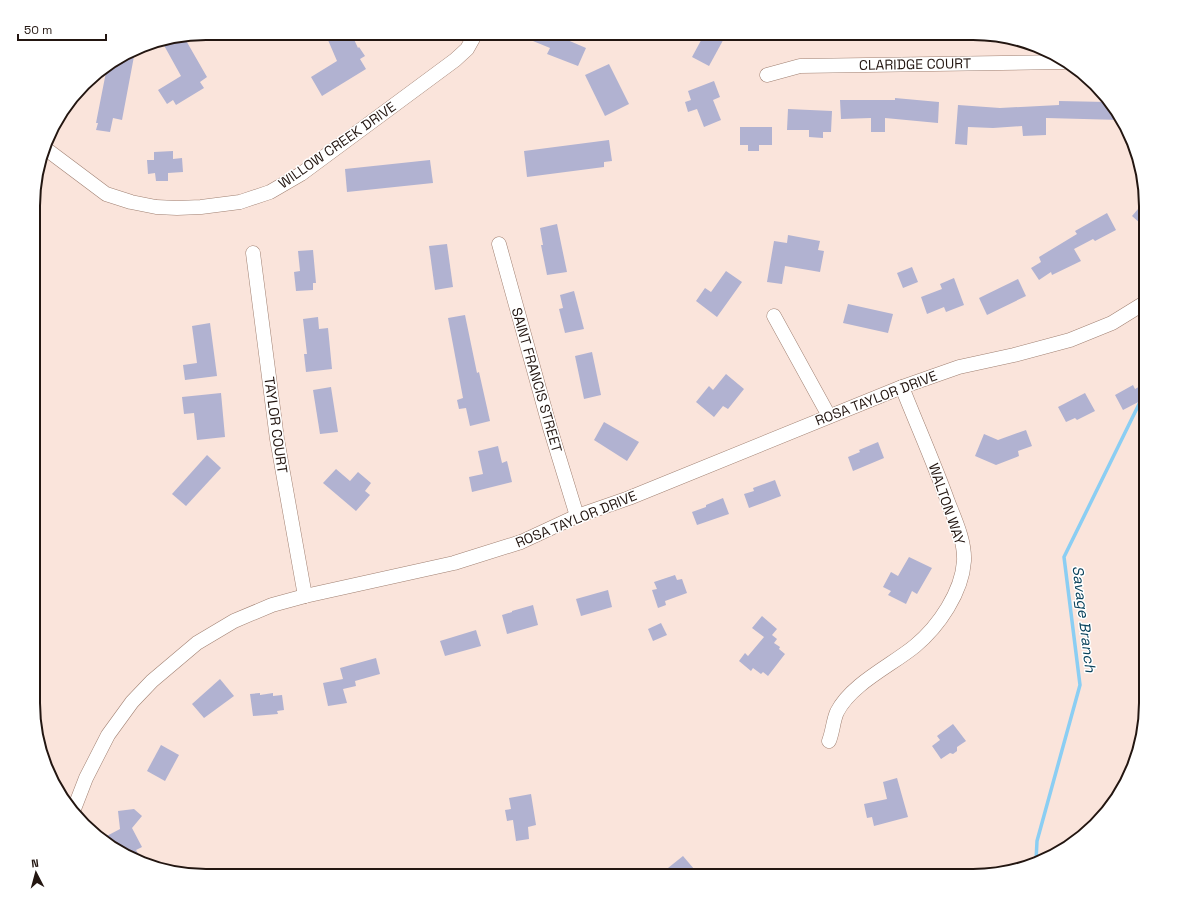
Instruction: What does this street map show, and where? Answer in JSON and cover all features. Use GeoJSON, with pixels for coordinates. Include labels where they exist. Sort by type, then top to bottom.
{"type":"FeatureCollection","features":[{"type":"Feature","properties":{"kind":"street","name":"WILLOW CREEK DRIVE"},"geometry":{"type":"LineString","coordinates":[[50,152],[106,194],[131,202],[156,207],[177,208],[201,207],[240,202],[270,192],[301,174],[455,60],[467,49],[472,40]]}},
{"type":"Feature","properties":{"kind":"street","name":"CLARIDGE COURT"},"geometry":{"type":"LineString","coordinates":[[767,75],[800,66],[1056,62]]}},
{"type":"Feature","properties":{"kind":"street","name":"SAINT FRANCIS STREET"},"geometry":{"type":"LineString","coordinates":[[499,244],[550,428],[577,516]]}},
{"type":"Feature","properties":{"kind":"street","name":"TAYLOR COURT"},"geometry":{"type":"LineString","coordinates":[[253,253],[277,439],[305,596]]}},
{"type":"Feature","properties":{"kind":"street","name":"ROSA TAYLOR DRIVE"},"geometry":{"type":"LineString","coordinates":[[75,806],[86,778],[108,735],[132,702],[152,681],[197,643],[234,620],[272,605],[305,596],[454,563],[521,542],[577,516],[629,498],[902,387],[959,367],[1070,340],[1112,322],[1139,306]]}},
{"type":"Feature","properties":{"kind":"street"},"geometry":{"type":"LineString","coordinates":[[774,316],[829,416]]}},
{"type":"Feature","properties":{"kind":"street","name":"WALTON WAY"},"geometry":{"type":"LineString","coordinates":[[829,741],[837,712],[846,698],[860,684],[925,638],[946,611],[961,578],[964,560],[958,529],[938,475],[902,387]]}},
{"type":"Feature","properties":{"kind":"building"},"geometry":{"type":"Polygon","coordinates":[[[328,40],[354,40],[358,48],[359,47],[365,56],[360,59],[366,69],[322,96],[311,77],[337,61],[328,40]]]}},
{"type":"Feature","properties":{"kind":"building"},"geometry":{"type":"Polygon","coordinates":[[[567,40],[586,48],[578,66],[547,54],[550,48],[533,41],[567,40]]]}},
{"type":"Feature","properties":{"kind":"building"},"geometry":{"type":"Polygon","coordinates":[[[701,40],[723,40],[709,66],[692,57],[701,40]]]}},
{"type":"Feature","properties":{"kind":"building"},"geometry":{"type":"Polygon","coordinates":[[[186,41],[207,77],[200,82],[204,88],[176,105],[173,100],[167,104],[158,90],[181,76],[164,46],[186,41]]]}},
{"type":"Feature","properties":{"kind":"building"},"geometry":{"type":"Polygon","coordinates":[[[134,56],[122,120],[113,118],[110,132],[96,130],[98,123],[96,123],[106,74],[134,56]]]}},
{"type":"Feature","properties":{"kind":"building"},"geometry":{"type":"Polygon","coordinates":[[[609,64],[629,104],[605,116],[585,75],[609,64]]]}},
{"type":"Feature","properties":{"kind":"building"},"geometry":{"type":"Polygon","coordinates":[[[714,81],[720,97],[713,100],[721,120],[704,127],[697,109],[688,112],[685,102],[691,100],[688,91],[714,81]]]}},
{"type":"Feature","properties":{"kind":"building"},"geometry":{"type":"Polygon","coordinates":[[[895,98],[939,102],[938,123],[885,118],[885,132],[871,132],[871,118],[841,119],[840,100],[895,100],[895,98]]]}},
{"type":"Feature","properties":{"kind":"building"},"geometry":{"type":"Polygon","coordinates":[[[1059,101],[1103,102],[1115,120],[1046,118],[1046,135],[1023,136],[1022,126],[993,128],[968,127],[967,145],[955,144],[958,105],[1000,108],[1059,105],[1059,101]]]}},
{"type":"Feature","properties":{"kind":"building"},"geometry":{"type":"Polygon","coordinates":[[[788,109],[832,111],[831,132],[823,132],[823,138],[809,137],[809,130],[787,130],[788,109]]]}},
{"type":"Feature","properties":{"kind":"building"},"geometry":{"type":"Polygon","coordinates":[[[740,127],[772,127],[772,145],[759,145],[759,151],[748,151],[748,145],[740,145],[740,127]]]}},
{"type":"Feature","properties":{"kind":"building"},"geometry":{"type":"Polygon","coordinates":[[[609,140],[612,161],[604,162],[604,167],[527,177],[524,151],[609,140]]]}},
{"type":"Feature","properties":{"kind":"building"},"geometry":{"type":"Polygon","coordinates":[[[173,151],[173,159],[182,158],[183,172],[168,173],[168,181],[156,181],[155,173],[148,174],[147,160],[154,160],[154,152],[173,151]]]}},
{"type":"Feature","properties":{"kind":"building"},"geometry":{"type":"Polygon","coordinates":[[[430,160],[433,183],[347,192],[345,169],[430,160]]]}},
{"type":"Feature","properties":{"kind":"building"},"geometry":{"type":"Polygon","coordinates":[[[1139,208],[1139,222],[1132,216],[1139,208]]]}},
{"type":"Feature","properties":{"kind":"building"},"geometry":{"type":"Polygon","coordinates":[[[1107,213],[1116,230],[1095,241],[1093,239],[1074,249],[1081,261],[1052,275],[1051,272],[1039,280],[1031,268],[1041,262],[1039,257],[1077,234],[1075,231],[1107,213]]]}},
{"type":"Feature","properties":{"kind":"building"},"geometry":{"type":"Polygon","coordinates":[[[557,224],[567,272],[547,275],[541,245],[543,245],[540,228],[557,224]]]}},
{"type":"Feature","properties":{"kind":"building"},"geometry":{"type":"Polygon","coordinates":[[[788,235],[820,241],[818,250],[824,251],[820,272],[785,266],[782,284],[767,282],[774,241],[787,243],[788,235]]]}},
{"type":"Feature","properties":{"kind":"building"},"geometry":{"type":"Polygon","coordinates":[[[447,244],[453,287],[435,290],[429,246],[447,244]]]}},
{"type":"Feature","properties":{"kind":"building"},"geometry":{"type":"Polygon","coordinates":[[[313,250],[316,283],[313,283],[313,290],[296,291],[294,272],[300,271],[298,251],[313,250]]]}},
{"type":"Feature","properties":{"kind":"building"},"geometry":{"type":"Polygon","coordinates":[[[912,267],[918,282],[903,288],[897,273],[912,267]]]}},
{"type":"Feature","properties":{"kind":"building"},"geometry":{"type":"Polygon","coordinates":[[[726,271],[742,282],[717,317],[696,301],[705,288],[711,292],[726,271]]]}},
{"type":"Feature","properties":{"kind":"building"},"geometry":{"type":"Polygon","coordinates":[[[954,278],[964,305],[946,312],[944,307],[927,314],[921,297],[942,289],[940,284],[954,278]]]}},
{"type":"Feature","properties":{"kind":"building"},"geometry":{"type":"Polygon","coordinates":[[[1018,279],[1026,296],[987,315],[979,298],[1018,279]]]}},
{"type":"Feature","properties":{"kind":"building"},"geometry":{"type":"Polygon","coordinates":[[[574,291],[584,329],[565,333],[559,309],[563,308],[560,295],[574,291]]]}},
{"type":"Feature","properties":{"kind":"building"},"geometry":{"type":"Polygon","coordinates":[[[848,304],[893,314],[888,333],[843,323],[848,304]]]}},
{"type":"Feature","properties":{"kind":"building"},"geometry":{"type":"Polygon","coordinates":[[[465,315],[477,373],[479,372],[490,421],[470,426],[466,408],[459,409],[457,400],[463,398],[448,318],[465,315]]]}},
{"type":"Feature","properties":{"kind":"building"},"geometry":{"type":"Polygon","coordinates":[[[318,317],[319,329],[328,328],[332,369],[306,372],[304,354],[307,354],[303,319],[318,317]]]}},
{"type":"Feature","properties":{"kind":"building"},"geometry":{"type":"Polygon","coordinates":[[[210,323],[217,376],[185,380],[183,365],[197,363],[192,326],[210,323]]]}},
{"type":"Feature","properties":{"kind":"building"},"geometry":{"type":"Polygon","coordinates":[[[592,352],[601,395],[584,399],[575,356],[592,352]]]}},
{"type":"Feature","properties":{"kind":"building"},"geometry":{"type":"Polygon","coordinates":[[[726,374],[744,389],[728,409],[723,406],[714,417],[696,402],[709,386],[713,390],[726,374]]]}},
{"type":"Feature","properties":{"kind":"building"},"geometry":{"type":"Polygon","coordinates":[[[1133,385],[1135,389],[1139,387],[1139,402],[1123,410],[1115,395],[1133,385]]]}},
{"type":"Feature","properties":{"kind":"building"},"geometry":{"type":"Polygon","coordinates":[[[331,387],[338,432],[320,434],[313,390],[331,387]]]}},
{"type":"Feature","properties":{"kind":"building"},"geometry":{"type":"Polygon","coordinates":[[[221,393],[225,437],[197,440],[194,413],[184,414],[182,397],[221,393]]]}},
{"type":"Feature","properties":{"kind":"building"},"geometry":{"type":"Polygon","coordinates":[[[1085,393],[1095,411],[1077,420],[1075,418],[1066,422],[1058,407],[1085,393]]]}},
{"type":"Feature","properties":{"kind":"building"},"geometry":{"type":"Polygon","coordinates":[[[604,422],[639,442],[627,461],[594,440],[604,422]]]}},
{"type":"Feature","properties":{"kind":"building"},"geometry":{"type":"Polygon","coordinates":[[[1026,430],[1032,446],[1018,451],[1019,456],[996,465],[975,456],[984,434],[998,440],[1026,430]]]}},
{"type":"Feature","properties":{"kind":"building"},"geometry":{"type":"Polygon","coordinates":[[[878,442],[884,458],[853,471],[848,457],[860,452],[859,450],[878,442]]]}},
{"type":"Feature","properties":{"kind":"building"},"geometry":{"type":"Polygon","coordinates":[[[498,446],[502,463],[507,461],[512,482],[472,492],[469,477],[483,474],[478,451],[498,446]]]}},
{"type":"Feature","properties":{"kind":"building"},"geometry":{"type":"Polygon","coordinates":[[[207,455],[221,468],[186,506],[172,494],[207,455]]]}},
{"type":"Feature","properties":{"kind":"building"},"geometry":{"type":"Polygon","coordinates":[[[336,469],[350,481],[358,472],[371,483],[365,491],[370,495],[356,511],[323,483],[336,469]]]}},
{"type":"Feature","properties":{"kind":"building"},"geometry":{"type":"Polygon","coordinates":[[[775,480],[781,496],[749,508],[744,494],[754,491],[753,488],[775,480]]]}},
{"type":"Feature","properties":{"kind":"building"},"geometry":{"type":"Polygon","coordinates":[[[723,498],[729,514],[697,525],[692,512],[706,507],[706,505],[723,498]]]}},
{"type":"Feature","properties":{"kind":"building"},"geometry":{"type":"Polygon","coordinates":[[[909,557],[932,568],[917,594],[912,591],[906,604],[888,595],[891,591],[883,587],[891,572],[898,576],[909,557]]]}},
{"type":"Feature","properties":{"kind":"building"},"geometry":{"type":"Polygon","coordinates":[[[675,575],[677,580],[682,579],[687,593],[665,601],[666,605],[658,608],[652,590],[657,589],[654,582],[675,575]]]}},
{"type":"Feature","properties":{"kind":"building"},"geometry":{"type":"Polygon","coordinates":[[[608,590],[612,607],[581,616],[576,599],[608,590]]]}},
{"type":"Feature","properties":{"kind":"building"},"geometry":{"type":"Polygon","coordinates":[[[533,605],[538,625],[507,634],[502,615],[533,605]]]}},
{"type":"Feature","properties":{"kind":"building"},"geometry":{"type":"Polygon","coordinates":[[[762,616],[777,629],[772,635],[777,639],[774,643],[780,647],[779,649],[785,654],[768,676],[763,672],[761,674],[753,668],[751,671],[739,661],[745,653],[748,656],[764,637],[752,628],[762,616]]]}},
{"type":"Feature","properties":{"kind":"building"},"geometry":{"type":"Polygon","coordinates":[[[661,623],[667,635],[653,641],[648,629],[661,623]]]}},
{"type":"Feature","properties":{"kind":"building"},"geometry":{"type":"Polygon","coordinates":[[[476,630],[481,646],[445,656],[440,641],[476,630]]]}},
{"type":"Feature","properties":{"kind":"building"},"geometry":{"type":"Polygon","coordinates":[[[376,658],[380,674],[355,681],[356,686],[343,689],[347,703],[328,706],[323,683],[343,679],[340,668],[376,658]]]}},
{"type":"Feature","properties":{"kind":"building"},"geometry":{"type":"Polygon","coordinates":[[[220,679],[234,696],[204,718],[192,704],[220,679]]]}},
{"type":"Feature","properties":{"kind":"building"},"geometry":{"type":"Polygon","coordinates":[[[260,693],[260,695],[273,693],[273,696],[282,695],[284,710],[277,711],[278,714],[253,716],[250,694],[260,693]]]}},
{"type":"Feature","properties":{"kind":"building"},"geometry":{"type":"Polygon","coordinates":[[[953,724],[966,741],[957,747],[957,751],[953,754],[950,753],[941,759],[932,746],[940,740],[937,736],[953,724]]]}},
{"type":"Feature","properties":{"kind":"building"},"geometry":{"type":"Polygon","coordinates":[[[161,745],[179,755],[165,781],[147,771],[161,745]]]}},
{"type":"Feature","properties":{"kind":"building"},"geometry":{"type":"Polygon","coordinates":[[[897,778],[908,817],[874,826],[872,817],[867,818],[864,804],[887,799],[883,782],[897,778]]]}},
{"type":"Feature","properties":{"kind":"building"},"geometry":{"type":"Polygon","coordinates":[[[531,794],[536,825],[528,827],[529,839],[516,841],[513,820],[507,821],[505,810],[511,809],[509,798],[531,794]]]}},
{"type":"Feature","properties":{"kind":"building"},"geometry":{"type":"Polygon","coordinates":[[[134,809],[142,816],[132,828],[142,847],[136,850],[139,855],[123,847],[107,836],[120,829],[118,811],[134,809]]]}},
{"type":"Feature","properties":{"kind":"building"},"geometry":{"type":"Polygon","coordinates":[[[683,856],[694,869],[669,869],[668,868],[683,856]]]}},
{"type":"Feature","properties":{"kind":"waterway","name":"Savage Branch"},"geometry":{"type":"LineString","coordinates":[[1036,856],[1037,841],[1080,685],[1064,557],[1139,404]]}}]}
